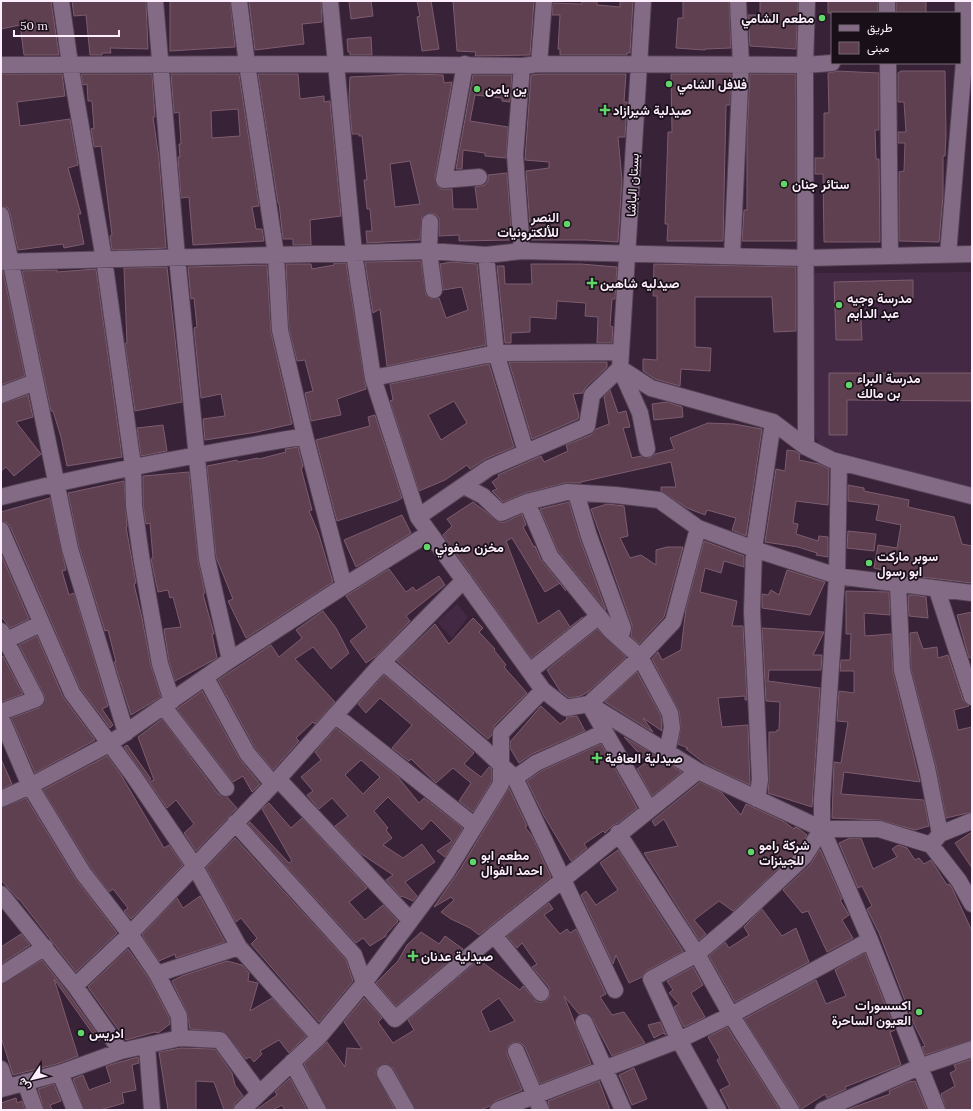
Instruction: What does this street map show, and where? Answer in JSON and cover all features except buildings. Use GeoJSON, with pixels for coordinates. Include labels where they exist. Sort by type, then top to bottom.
{"type":"FeatureCollection","features":[{"type":"Feature","properties":{"kind":"street"},"geometry":{"type":"LineString","coordinates":[[62,1],[70,64],[104,259],[133,466],[134,506],[141,556],[168,704],[226,788]]}},
{"type":"Feature","properties":{"kind":"street"},"geometry":{"type":"LineString","coordinates":[[155,1],[177,257],[207,559],[230,660]]}},
{"type":"Feature","properties":{"kind":"street"},"geometry":{"type":"LineString","coordinates":[[239,1],[276,255],[280,330],[305,436],[344,586]]}},
{"type":"Feature","properties":{"kind":"street"},"geometry":{"type":"LineString","coordinates":[[330,1],[354,253],[373,378],[418,517],[543,690],[566,708],[589,704],[640,658],[674,622],[698,528]]}},
{"type":"Feature","properties":{"kind":"street"},"geometry":{"type":"LineString","coordinates":[[539,64],[544,1]]}},
{"type":"Feature","properties":{"kind":"street","name":"بستان الباشا"},"geometry":{"type":"LineString","coordinates":[[620,368],[643,1]]}},
{"type":"Feature","properties":{"kind":"street"},"geometry":{"type":"LineString","coordinates":[[732,256],[741,64],[738,1]]}},
{"type":"Feature","properties":{"kind":"street"},"geometry":{"type":"LineString","coordinates":[[806,447],[806,65],[808,1]]}},
{"type":"Feature","properties":{"kind":"street"},"geometry":{"type":"LineString","coordinates":[[887,1],[888,12]]}},
{"type":"Feature","properties":{"kind":"street"},"geometry":{"type":"LineString","coordinates":[[948,254],[965,63],[963,1]]}},
{"type":"Feature","properties":{"kind":"street"},"geometry":{"type":"LineString","coordinates":[[1,65],[465,64],[522,66],[539,64],[806,65],[831,63]]}},
{"type":"Feature","properties":{"kind":"street"},"geometry":{"type":"LineString","coordinates":[[465,64],[444,180],[479,177]]}},
{"type":"Feature","properties":{"kind":"street"},"geometry":{"type":"LineString","coordinates":[[888,64],[890,256]]}},
{"type":"Feature","properties":{"kind":"street"},"geometry":{"type":"LineString","coordinates":[[522,66],[515,155],[522,251]]}},
{"type":"Feature","properties":{"kind":"street"},"geometry":{"type":"LineString","coordinates":[[1,215],[6,261],[36,382],[70,549],[126,733]]}},
{"type":"Feature","properties":{"kind":"street"},"geometry":{"type":"LineString","coordinates":[[430,222],[429,251],[434,290]]}},
{"type":"Feature","properties":{"kind":"street"},"geometry":{"type":"LineString","coordinates":[[6,261],[429,251],[486,255],[522,251],[806,258],[972,254]]}},
{"type":"Feature","properties":{"kind":"street"},"geometry":{"type":"LineString","coordinates":[[486,255],[496,353],[526,452]]}},
{"type":"Feature","properties":{"kind":"street"},"geometry":{"type":"LineString","coordinates":[[373,378],[496,353],[621,352]]}},
{"type":"Feature","properties":{"kind":"street"},"geometry":{"type":"LineString","coordinates":[[418,517],[489,468],[587,426],[592,395],[620,368]]}},
{"type":"Feature","properties":{"kind":"street"},"geometry":{"type":"LineString","coordinates":[[620,368],[651,388],[773,422],[806,447],[839,462],[972,496]]}},
{"type":"Feature","properties":{"kind":"street"},"geometry":{"type":"LineString","coordinates":[[620,368],[640,414],[647,449]]}},
{"type":"Feature","properties":{"kind":"street"},"geometry":{"type":"LineString","coordinates":[[1,395],[36,382]]}},
{"type":"Feature","properties":{"kind":"street"},"geometry":{"type":"LineString","coordinates":[[757,799],[760,780],[752,612],[754,549],[773,422]]}},
{"type":"Feature","properties":{"kind":"street"},"geometry":{"type":"LineString","coordinates":[[1,497],[133,466],[305,436]]}},
{"type":"Feature","properties":{"kind":"street"},"geometry":{"type":"LineString","coordinates":[[839,462],[837,576],[822,800],[822,829],[870,940],[937,1110]]}},
{"type":"Feature","properties":{"kind":"street"},"geometry":{"type":"LineString","coordinates":[[464,486],[483,496],[501,513],[527,502],[567,492],[659,500],[698,528],[754,549],[837,576],[972,594]]}},
{"type":"Feature","properties":{"kind":"street"},"geometry":{"type":"LineString","coordinates":[[576,493],[589,536],[623,628],[620,639]]}},
{"type":"Feature","properties":{"kind":"street"},"geometry":{"type":"LineString","coordinates":[[527,502],[550,556],[599,616],[640,658],[670,713],[672,728],[667,752]]}},
{"type":"Feature","properties":{"kind":"street"},"geometry":{"type":"LineString","coordinates":[[1,530],[40,624],[72,693],[133,775],[194,865],[239,948],[319,1037]]}},
{"type":"Feature","properties":{"kind":"street"},"geometry":{"type":"LineString","coordinates":[[1,799],[30,786],[109,744],[230,660],[429,532]]}},
{"type":"Feature","properties":{"kind":"street"},"geometry":{"type":"LineString","coordinates":[[75,986],[130,934],[194,865],[276,781],[383,662],[464,580]]}},
{"type":"Feature","properties":{"kind":"street"},"geometry":{"type":"LineString","coordinates":[[898,585],[902,670],[928,768],[935,840],[972,904]]}},
{"type":"Feature","properties":{"kind":"street"},"geometry":{"type":"LineString","coordinates":[[937,590],[972,697]]}},
{"type":"Feature","properties":{"kind":"street"},"geometry":{"type":"LineString","coordinates":[[530,671],[599,616]]}},
{"type":"Feature","properties":{"kind":"street"},"geometry":{"type":"LineString","coordinates":[[1,712],[36,699],[3,638],[40,624]]}},
{"type":"Feature","properties":{"kind":"street"},"geometry":{"type":"LineString","coordinates":[[383,662],[501,764],[515,778],[614,990]]}},
{"type":"Feature","properties":{"kind":"street"},"geometry":{"type":"LineString","coordinates":[[206,678],[247,752],[410,920]]}},
{"type":"Feature","properties":{"kind":"street"},"geometry":{"type":"LineString","coordinates":[[242,1110],[319,1037],[364,983],[446,874],[501,784],[501,733],[543,690]]}},
{"type":"Feature","properties":{"kind":"street"},"geometry":{"type":"LineString","coordinates":[[589,704],[649,809]]}},
{"type":"Feature","properties":{"kind":"street"},"geometry":{"type":"LineString","coordinates":[[589,704],[698,771],[822,829],[879,829],[935,840],[972,821]]}},
{"type":"Feature","properties":{"kind":"street"},"geometry":{"type":"LineString","coordinates":[[336,715],[475,826]]}},
{"type":"Feature","properties":{"kind":"street"},"geometry":{"type":"LineString","coordinates":[[1,718],[30,786],[83,873],[130,934],[157,974],[180,1016],[180,1038]]}},
{"type":"Feature","properties":{"kind":"street"},"geometry":{"type":"LineString","coordinates":[[515,778],[536,763],[605,732]]}},
{"type":"Feature","properties":{"kind":"street"},"geometry":{"type":"LineString","coordinates":[[235,823],[354,955],[364,983],[395,1019],[494,934],[618,833],[698,771]]}},
{"type":"Feature","properties":{"kind":"street"},"geometry":{"type":"LineString","coordinates":[[718,1110],[679,1040],[651,979],[697,954],[736,921],[804,857],[822,829]]}},
{"type":"Feature","properties":{"kind":"street"},"geometry":{"type":"LineString","coordinates":[[618,833],[697,954],[731,1015],[791,1110]]}},
{"type":"Feature","properties":{"kind":"street"},"geometry":{"type":"LineString","coordinates":[[1,894],[75,986],[121,1051]]}},
{"type":"Feature","properties":{"kind":"street"},"geometry":{"type":"LineString","coordinates":[[494,934],[541,993]]}},
{"type":"Feature","properties":{"kind":"street"},"geometry":{"type":"LineString","coordinates":[[498,1110],[538,1103],[606,1069],[679,1040],[731,1015],[870,940]]}},
{"type":"Feature","properties":{"kind":"street"},"geometry":{"type":"LineString","coordinates":[[1,975],[45,947]]}},
{"type":"Feature","properties":{"kind":"street"},"geometry":{"type":"LineString","coordinates":[[157,974],[239,948]]}},
{"type":"Feature","properties":{"kind":"street"},"geometry":{"type":"LineString","coordinates":[[584,1022],[623,1110]]}},
{"type":"Feature","properties":{"kind":"street"},"geometry":{"type":"LineString","coordinates":[[1,1069],[4,1088],[60,1073],[121,1051],[180,1038],[220,1040],[259,1093]]}},
{"type":"Feature","properties":{"kind":"street"},"geometry":{"type":"LineString","coordinates":[[148,1046],[152,1110]]}},
{"type":"Feature","properties":{"kind":"street"},"geometry":{"type":"LineString","coordinates":[[823,1110],[919,1067],[972,1049]]}},
{"type":"Feature","properties":{"kind":"street"},"geometry":{"type":"LineString","coordinates":[[516,1051],[538,1103]]}},
{"type":"Feature","properties":{"kind":"street"},"geometry":{"type":"LineString","coordinates":[[292,1062],[318,1110]]}},
{"type":"Feature","properties":{"kind":"street"},"geometry":{"type":"LineString","coordinates":[[60,1073],[75,1110]]}},
{"type":"Feature","properties":{"kind":"street"},"geometry":{"type":"LineString","coordinates":[[385,1073],[406,1110]]}},
{"type":"Feature","properties":{"kind":"street"},"geometry":{"type":"LineString","coordinates":[[25,1082],[35,1110]]}},
{"type":"Feature","properties":{"kind":"shaded area"},"geometry":{"type":"Polygon","coordinates":[[[972,272],[972,488],[821,447],[815,436],[812,273],[972,272]]]}},
{"type":"Feature","properties":{"kind":"shaded area"},"geometry":{"type":"Polygon","coordinates":[[[457,604],[468,617],[452,638],[437,622],[457,604]]]}},
{"type":"Feature","properties":{"kind":"place","name":"مطعم الشامي"},"geometry":{"type":"Point","coordinates":[822,18]}},
{"type":"Feature","properties":{"kind":"place","name":"فلافل الشامي"},"geometry":{"type":"Point","coordinates":[669,84]}},
{"type":"Feature","properties":{"kind":"place","name":"ين يامن"},"geometry":{"type":"Point","coordinates":[477,89]}},
{"type":"Feature","properties":{"kind":"place","name":"صيدلية شيرازاد"},"geometry":{"type":"Point","coordinates":[605,110]}},
{"type":"Feature","properties":{"kind":"place","name":"ستائر جنان"},"geometry":{"type":"Point","coordinates":[784,184]}},
{"type":"Feature","properties":{"kind":"place","name":"النصر للألكترونيات"},"geometry":{"type":"Point","coordinates":[567,224]}},
{"type":"Feature","properties":{"kind":"place","name":"صيدليه شاهين"},"geometry":{"type":"Point","coordinates":[592,283]}},
{"type":"Feature","properties":{"kind":"place","name":"مدرسة وجيه عبد الدايم"},"geometry":{"type":"Point","coordinates":[839,305]}},
{"type":"Feature","properties":{"kind":"place","name":"مدرسة البراء بن مالك"},"geometry":{"type":"Point","coordinates":[849,385]}},
{"type":"Feature","properties":{"kind":"place","name":"مخزن صفوني"},"geometry":{"type":"Point","coordinates":[427,547]}},
{"type":"Feature","properties":{"kind":"place","name":"سوبر ماركت ابو رسول"},"geometry":{"type":"Point","coordinates":[869,563]}},
{"type":"Feature","properties":{"kind":"place","name":"صيدلية العافية"},"geometry":{"type":"Point","coordinates":[597,758]}},
{"type":"Feature","properties":{"kind":"place","name":"شركة رامو للجينزات"},"geometry":{"type":"Point","coordinates":[751,852]}},
{"type":"Feature","properties":{"kind":"place","name":"مطعم ابو احمد الفوال"},"geometry":{"type":"Point","coordinates":[473,862]}},
{"type":"Feature","properties":{"kind":"place","name":"صيدلية عدنان"},"geometry":{"type":"Point","coordinates":[413,956]}},
{"type":"Feature","properties":{"kind":"place","name":"اكسسورات العيون الساحرة"},"geometry":{"type":"Point","coordinates":[919,1012]}},
{"type":"Feature","properties":{"kind":"place","name":"ادريس"},"geometry":{"type":"Point","coordinates":[81,1033]}}]}
